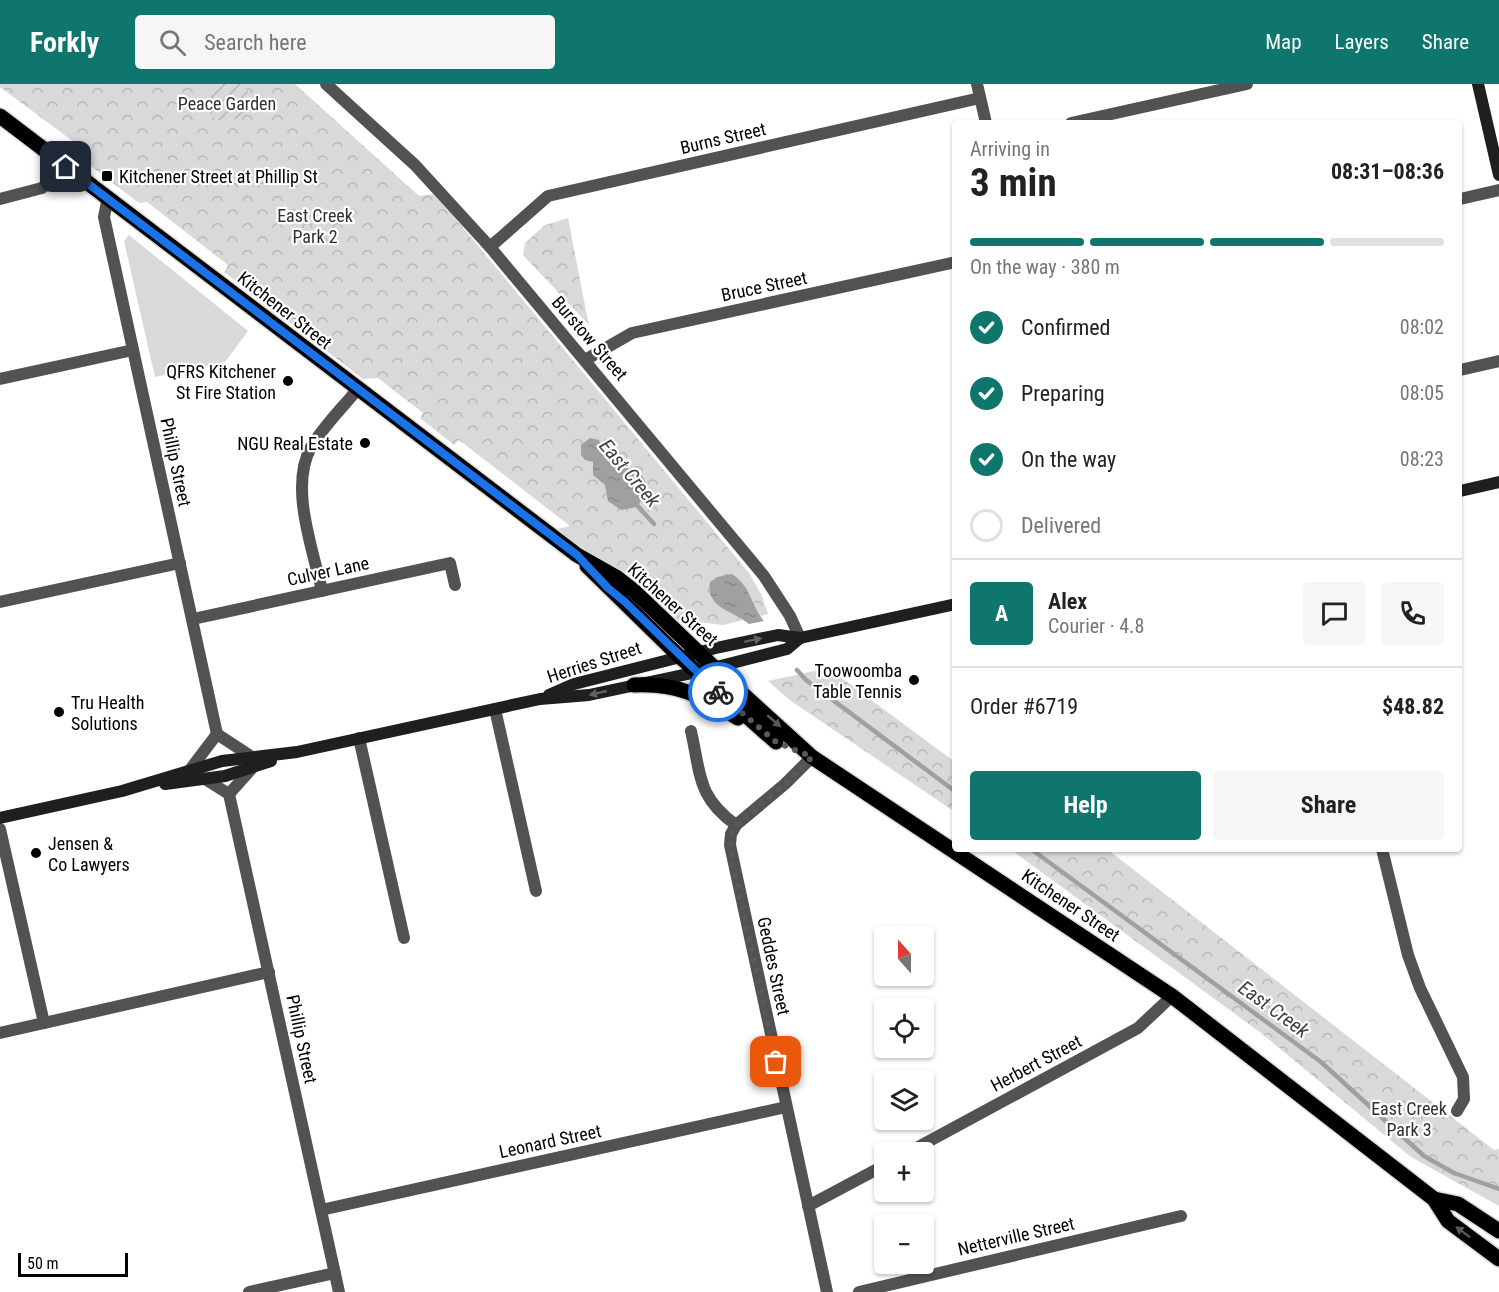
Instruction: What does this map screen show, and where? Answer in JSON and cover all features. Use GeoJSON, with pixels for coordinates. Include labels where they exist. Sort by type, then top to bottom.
{"type":"FeatureCollection","features":[{"type":"Feature","properties":{"kind":"main road"},"geometry":{"type":"LineString","coordinates":[[1478,84],[1499,175]]}},
{"type":"Feature","properties":{"kind":"main road","name":"Kitchener Street"},"geometry":{"type":"LineString","coordinates":[[0,116],[357,390],[577,555],[616,577],[634,591],[812,757],[952,850]]}},
{"type":"Feature","properties":{"kind":"main road"},"geometry":{"type":"LineString","coordinates":[[1462,491],[1499,482]]}},
{"type":"Feature","properties":{"kind":"main road","name":"Kitchener Street"},"geometry":{"type":"LineString","coordinates":[[577,555],[679,656],[776,742]]}},
{"type":"Feature","properties":{"kind":"main road","name":"Herries Street"},"geometry":{"type":"LineString","coordinates":[[540,699],[573,684],[679,656],[778,635],[800,638],[952,605]]}},
{"type":"Feature","properties":{"kind":"main road","name":"Herries Street"},"geometry":{"type":"LineString","coordinates":[[122,791],[225,776],[253,762],[359,738],[540,699],[589,695],[697,672],[787,649],[800,638]]}},
{"type":"Feature","properties":{"kind":"main road"},"geometry":{"type":"LineString","coordinates":[[634,685],[673,687],[696,694],[776,742],[812,757]]}},
{"type":"Feature","properties":{"kind":"main road","name":"Herries Street"},"geometry":{"type":"LineString","coordinates":[[0,818],[122,791],[222,761],[253,762]]}},
{"type":"Feature","properties":{"kind":"main road","name":"Kitchener Street"},"geometry":{"type":"LineString","coordinates":[[955,852],[1172,996],[1434,1199],[1448,1221],[1499,1259]]}},
{"type":"Feature","properties":{"kind":"main road","name":"Kitchener Street"},"geometry":{"type":"LineString","coordinates":[[1434,1199],[1458,1204],[1499,1231]]}},
{"type":"Feature","properties":{"kind":"street","name":"Burstow Street"},"geometry":{"type":"LineString","coordinates":[[326,84],[415,165],[490,247],[764,576],[790,616],[800,638]]}},
{"type":"Feature","properties":{"kind":"street"},"geometry":{"type":"LineString","coordinates":[[977,84],[985,120]]}},
{"type":"Feature","properties":{"kind":"street"},"geometry":{"type":"LineString","coordinates":[[1085,120],[1247,84]]}},
{"type":"Feature","properties":{"kind":"street","name":"Burns Street"},"geometry":{"type":"LineString","coordinates":[[490,247],[548,196],[980,98]]}},
{"type":"Feature","properties":{"kind":"street"},"geometry":{"type":"LineString","coordinates":[[0,199],[42,188],[66,167]]}},
{"type":"Feature","properties":{"kind":"street"},"geometry":{"type":"LineString","coordinates":[[1462,199],[1499,190]]}},
{"type":"Feature","properties":{"kind":"street","name":"Phillip Street"},"geometry":{"type":"LineString","coordinates":[[108,197],[104,217],[217,734]]}},
{"type":"Feature","properties":{"kind":"street","name":"Bruce Street"},"geometry":{"type":"LineString","coordinates":[[585,360],[632,333],[952,263]]}},
{"type":"Feature","properties":{"kind":"street"},"geometry":{"type":"LineString","coordinates":[[0,379],[133,350]]}},
{"type":"Feature","properties":{"kind":"street"},"geometry":{"type":"LineString","coordinates":[[1462,370],[1499,361]]}},
{"type":"Feature","properties":{"kind":"street"},"geometry":{"type":"LineString","coordinates":[[322,591],[301,495],[301,473],[311,447],[357,390]]}},
{"type":"Feature","properties":{"kind":"street"},"geometry":{"type":"LineString","coordinates":[[0,602],[180,563]]}},
{"type":"Feature","properties":{"kind":"street","name":"Culver Lane"},"geometry":{"type":"LineString","coordinates":[[193,619],[450,563],[455,585]]}},
{"type":"Feature","properties":{"kind":"street"},"geometry":{"type":"LineString","coordinates":[[495,709],[536,891]]}},
{"type":"Feature","properties":{"kind":"street"},"geometry":{"type":"LineString","coordinates":[[691,731],[705,793],[711,805],[736,825],[785,784],[812,757]]}},
{"type":"Feature","properties":{"kind":"street"},"geometry":{"type":"LineString","coordinates":[[189,771],[217,734],[253,762],[229,794],[205,779]]}},
{"type":"Feature","properties":{"kind":"street"},"geometry":{"type":"LineString","coordinates":[[359,738],[404,938]]}},
{"type":"Feature","properties":{"kind":"street","name":"Phillip Street"},"geometry":{"type":"LineString","coordinates":[[229,794],[339,1292]]}},
{"type":"Feature","properties":{"kind":"street","name":"Geddes Street"},"geometry":{"type":"LineString","coordinates":[[736,825],[731,834],[732,860],[827,1292]]}},
{"type":"Feature","properties":{"kind":"street"},"geometry":{"type":"LineString","coordinates":[[0,829],[44,1023]]}},
{"type":"Feature","properties":{"kind":"street"},"geometry":{"type":"LineString","coordinates":[[1383,852],[1416,977],[1463,1077],[1464,1099],[1457,1111]]}},
{"type":"Feature","properties":{"kind":"street"},"geometry":{"type":"LineString","coordinates":[[0,1032],[269,972]]}},
{"type":"Feature","properties":{"kind":"street","name":"Herbert Street"},"geometry":{"type":"LineString","coordinates":[[927,1142],[1138,1028],[1172,996]]}},
{"type":"Feature","properties":{"kind":"street","name":"Leonard Street"},"geometry":{"type":"LineString","coordinates":[[321,1210],[786,1107]]}},
{"type":"Feature","properties":{"kind":"street"},"geometry":{"type":"LineString","coordinates":[[808,1206],[874,1171]]}},
{"type":"Feature","properties":{"kind":"street","name":"Netterville Street"},"geometry":{"type":"LineString","coordinates":[[859,1292],[1181,1216]]}},
{"type":"Feature","properties":{"kind":"street"},"geometry":{"type":"LineString","coordinates":[[249,1292],[335,1273]]}},
{"type":"Feature","properties":{"kind":"green space","name":"East Creek Park 2"},"geometry":{"type":"Polygon","coordinates":[[[0,84],[295,84],[419,196],[433,194],[455,218],[749,573],[761,594],[768,614],[723,625],[678,620],[633,581],[591,555],[557,529],[570,526],[459,440],[454,445],[420,418],[423,413],[378,378],[363,379],[224,272],[228,265],[147,202],[139,203],[75,154],[86,151],[0,87],[0,84]]]}},
{"type":"Feature","properties":{"kind":"green space","name":"Peace Garden"},"geometry":{"type":"Polygon","coordinates":[[[211,84],[243,84],[249,96],[249,102],[239,117],[228,122],[210,114],[205,97],[211,84]]]}},
{"type":"Feature","properties":{"kind":"green space"},"geometry":{"type":"Polygon","coordinates":[[[568,218],[589,325],[523,255],[525,243],[545,225],[568,218]]]}},
{"type":"Feature","properties":{"kind":"green space"},"geometry":{"type":"Polygon","coordinates":[[[129,235],[248,331],[225,362],[155,377],[124,241],[129,235]]]}},
{"type":"Feature","properties":{"kind":"green space"},"geometry":{"type":"Polygon","coordinates":[[[828,668],[952,760],[952,810],[791,701],[768,681],[828,668]]]}},
{"type":"Feature","properties":{"kind":"green space","name":"East Creek Park 3"},"geometry":{"type":"Polygon","coordinates":[[[1014,852],[1111,852],[1494,1150],[1499,1149],[1499,1206],[1411,1157],[1261,1033],[1014,852]]]}},
{"type":"Feature","properties":{"kind":"water"},"geometry":{"type":"Polygon","coordinates":[[[590,438],[599,440],[604,453],[617,455],[625,468],[635,470],[642,475],[647,493],[637,507],[621,510],[608,501],[605,485],[593,475],[593,462],[585,460],[581,455],[581,445],[590,438]]]}},
{"type":"Feature","properties":{"kind":"water"},"geometry":{"type":"Polygon","coordinates":[[[732,574],[747,589],[764,621],[749,624],[722,608],[712,598],[710,582],[717,577],[732,574]]]}},
{"type":"Feature","properties":{"kind":"waterway","name":"East Creek"},"geometry":{"type":"LineString","coordinates":[[634,502],[654,524]]}},
{"type":"Feature","properties":{"kind":"waterway","name":"East Creek"},"geometry":{"type":"LineString","coordinates":[[797,670],[806,680],[952,789]]}},
{"type":"Feature","properties":{"kind":"waterway","name":"East Creek"},"geometry":{"type":"LineString","coordinates":[[1035,852],[1321,1062],[1424,1156],[1454,1173],[1499,1189]]}},
{"type":"Feature","properties":{"kind":"way so far"},"geometry":{"type":"LineString","coordinates":[[718,692],[776,742],[812,757],[785,784],[744,816],[731,834],[732,860],[776,1062]]}},
{"type":"Feature","properties":{"kind":"place","name":"Kitchener Street at Phillip St"},"geometry":{"type":"Point","coordinates":[107,176]}},
{"type":"Feature","properties":{"kind":"place","name":"QFRS Kitchener St Fire Station"},"geometry":{"type":"Point","coordinates":[288,381]}},
{"type":"Feature","properties":{"kind":"place","name":"NGU Real Estate"},"geometry":{"type":"Point","coordinates":[365,443]}},
{"type":"Feature","properties":{"kind":"place","name":"Toowoomba Table Tennis"},"geometry":{"type":"Point","coordinates":[914,680]}},
{"type":"Feature","properties":{"kind":"place","name":"Tru Health Solutions"},"geometry":{"type":"Point","coordinates":[59,712]}},
{"type":"Feature","properties":{"kind":"place","name":"Jensen & Co Lawyers"},"geometry":{"type":"Point","coordinates":[36,853]}},
{"type":"Feature","properties":{"kind":"route"},"geometry":{"type":"LineString","coordinates":[[66,167],[577,555],[608,588],[718,692]]}}]}
